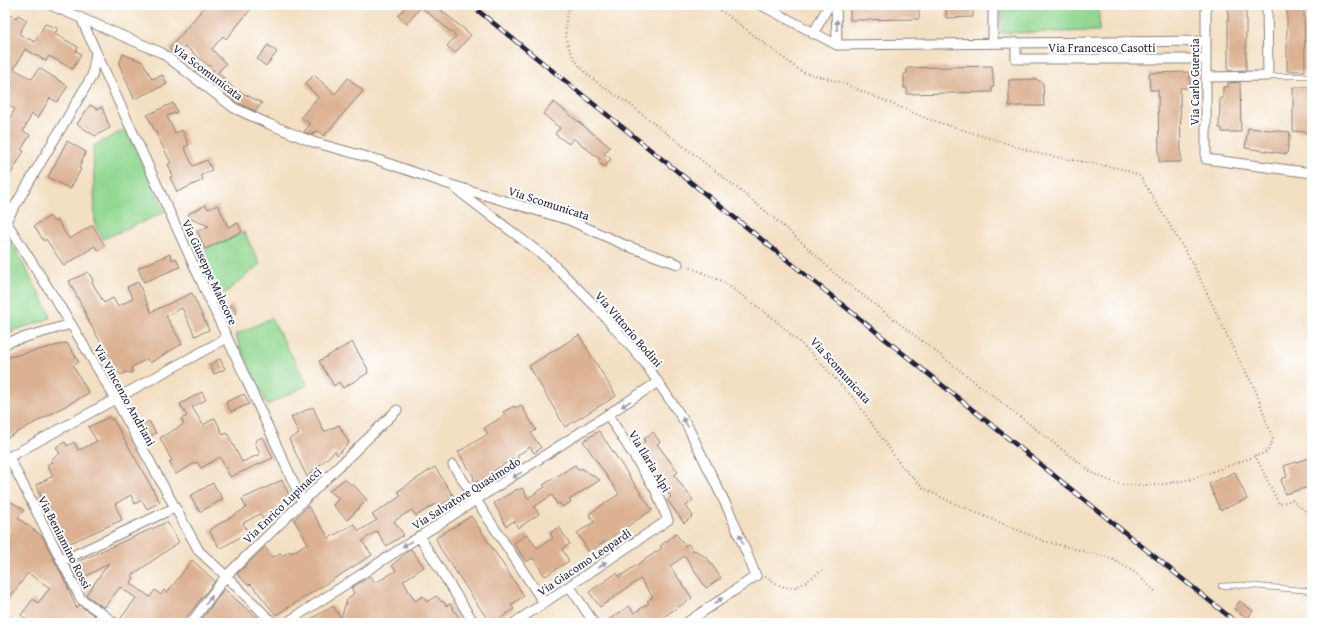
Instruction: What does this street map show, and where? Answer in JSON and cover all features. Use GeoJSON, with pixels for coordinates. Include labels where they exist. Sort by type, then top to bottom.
{"type":"FeatureCollection","features":[{"type":"Feature","properties":{"kind":"street","name":"Via Scomunicata"},"geometry":{"type":"LineString","coordinates":[[50,5],[162,53],[234,108],[262,121],[313,142],[378,160],[451,185],[569,220],[627,246],[678,264]]}},
{"type":"Feature","properties":{"kind":"street","name":"Via Francesco Casotti"},"geometry":{"type":"LineString","coordinates":[[762,5],[813,34],[837,45],[993,42],[1206,41]]}},
{"type":"Feature","properties":{"kind":"street"},"geometry":{"type":"LineString","coordinates":[[813,34],[829,5]]}},
{"type":"Feature","properties":{"kind":"street"},"geometry":{"type":"LineString","coordinates":[[836,5],[837,45]]}},
{"type":"Feature","properties":{"kind":"street"},"geometry":{"type":"LineString","coordinates":[[993,5],[993,42]]}},
{"type":"Feature","properties":{"kind":"street","name":"Via Carlo Guercia"},"geometry":{"type":"LineString","coordinates":[[1206,5],[1206,159],[1312,173]]}},
{"type":"Feature","properties":{"kind":"street"},"geometry":{"type":"LineString","coordinates":[[1206,77],[1268,76],[1267,5]]}},
{"type":"Feature","properties":{"kind":"street"},"geometry":{"type":"LineString","coordinates":[[6,220],[92,76],[96,52],[81,18]]}},
{"type":"Feature","properties":{"kind":"street","name":"Via Francesco Casotti"},"geometry":{"type":"LineString","coordinates":[[1016,42],[1016,59],[1206,59]]}},
{"type":"Feature","properties":{"kind":"street","name":"Via Giuseppe Malecore"},"geometry":{"type":"LineString","coordinates":[[96,52],[302,501]]}},
{"type":"Feature","properties":{"kind":"street","name":"Via Vittorio Bodini"},"geometry":{"type":"LineString","coordinates":[[451,185],[549,260],[598,309],[646,363],[687,425],[730,513],[756,576]]}},
{"type":"Feature","properties":{"kind":"street","name":"Via Vincenzo Andriani"},"geometry":{"type":"LineString","coordinates":[[6,220],[115,398],[199,552],[226,576],[273,623]]}},
{"type":"Feature","properties":{"kind":"street"},"geometry":{"type":"LineString","coordinates":[[5,342],[71,324]]}},
{"type":"Feature","properties":{"kind":"street"},"geometry":{"type":"LineString","coordinates":[[7,456],[227,338]]}},
{"type":"Feature","properties":{"kind":"street","name":"Via Salvatore Quasimodo"},"geometry":{"type":"LineString","coordinates":[[286,623],[419,536],[608,416],[658,382]]}},
{"type":"Feature","properties":{"kind":"street","name":"Via Enrico Lupinacci"},"geometry":{"type":"LineString","coordinates":[[192,623],[226,576],[397,410]]}},
{"type":"Feature","properties":{"kind":"street","name":"Via Ilaria Alpi"},"geometry":{"type":"LineString","coordinates":[[608,416],[655,489],[668,520]]}},
{"type":"Feature","properties":{"kind":"street","name":"Via Beniamino Rossi"},"geometry":{"type":"LineString","coordinates":[[7,456],[81,599],[115,623]]}},
{"type":"Feature","properties":{"kind":"street"},"geometry":{"type":"LineString","coordinates":[[454,465],[544,603]]}},
{"type":"Feature","properties":{"kind":"street"},"geometry":{"type":"LineString","coordinates":[[62,561],[174,508]]}},
{"type":"Feature","properties":{"kind":"street","name":"Via Giacomo Leopardi"},"geometry":{"type":"LineString","coordinates":[[514,623],[668,520]]}},
{"type":"Feature","properties":{"kind":"street"},"geometry":{"type":"LineString","coordinates":[[419,536],[474,623]]}},
{"type":"Feature","properties":{"kind":"street"},"geometry":{"type":"LineString","coordinates":[[686,623],[756,576]]}},
{"type":"Feature","properties":{"kind":"street"},"geometry":{"type":"LineString","coordinates":[[570,586],[594,623]]}},
{"type":"Feature","properties":{"kind":"street"},"geometry":{"type":"LineString","coordinates":[[98,623],[104,615]]}},
{"type":"Feature","properties":{"kind":"lane"},"geometry":{"type":"LineString","coordinates":[[1268,76],[1312,76]]}},
{"type":"Feature","properties":{"kind":"lane"},"geometry":{"type":"LineString","coordinates":[[1221,586],[1244,586],[1312,591]]}},
{"type":"Feature","properties":{"kind":"path"},"geometry":{"type":"LineString","coordinates":[[570,5],[565,20],[566,39],[572,55],[586,72],[625,101],[803,242],[834,273],[1094,474],[1124,485],[1158,485],[1192,479],[1255,455],[1267,452],[1273,440],[1256,391],[1236,354],[1193,264],[1140,176],[1123,169],[1040,154],[928,119],[840,82],[802,72],[714,5]]}},
{"type":"Feature","properties":{"kind":"path","name":"Via Scomunicata"},"geometry":{"type":"LineString","coordinates":[[678,264],[722,281],[779,323],[814,356],[855,400],[900,464],[923,488],[951,502],[1044,541],[1110,558],[1133,572],[1156,592]]}},
{"type":"Feature","properties":{"kind":"path"},"geometry":{"type":"LineString","coordinates":[[5,314],[8,316],[8,328],[17,339]]}},
{"type":"Feature","properties":{"kind":"path"},"geometry":{"type":"LineString","coordinates":[[1255,455],[1278,504],[1292,500],[1310,515],[1312,520]]}},
{"type":"Feature","properties":{"kind":"path"},"geometry":{"type":"LineString","coordinates":[[756,576],[773,580],[781,586],[792,588],[808,581],[822,570]]}},
{"type":"Feature","properties":{"kind":"green space"},"geometry":{"type":"Polygon","coordinates":[[[1001,5],[1099,5],[1099,31],[1001,33],[1001,5]]]}},
{"type":"Feature","properties":{"kind":"green space"},"geometry":{"type":"Polygon","coordinates":[[[126,129],[165,212],[103,239],[95,224],[93,146],[126,129]]]}},
{"type":"Feature","properties":{"kind":"green space"},"geometry":{"type":"Polygon","coordinates":[[[244,232],[260,264],[219,298],[199,252],[244,232]]]}},
{"type":"Feature","properties":{"kind":"green space"},"geometry":{"type":"Polygon","coordinates":[[[5,234],[10,239],[50,314],[49,319],[5,333],[5,234]]]}},
{"type":"Feature","properties":{"kind":"green space"},"geometry":{"type":"Polygon","coordinates":[[[271,318],[308,385],[267,405],[235,335],[271,318]]]}},
{"type":"Feature","properties":{"kind":"building"},"geometry":{"type":"Polygon","coordinates":[[[206,5],[245,5],[251,9],[226,39],[223,36],[212,49],[226,64],[218,72],[233,88],[262,103],[255,111],[236,102],[216,86],[207,77],[214,70],[185,46],[178,56],[169,49],[206,5]]]}},
{"type":"Feature","properties":{"kind":"building"},"geometry":{"type":"Polygon","coordinates":[[[407,5],[435,5],[471,35],[455,53],[447,46],[456,36],[421,7],[407,23],[398,16],[407,5]]]}},
{"type":"Feature","properties":{"kind":"building"},"geometry":{"type":"Polygon","coordinates":[[[850,5],[919,5],[919,19],[850,20],[850,5]]]}},
{"type":"Feature","properties":{"kind":"building"},"geometry":{"type":"Polygon","coordinates":[[[946,5],[973,5],[973,17],[946,18],[946,5]]]}},
{"type":"Feature","properties":{"kind":"building"},"geometry":{"type":"Polygon","coordinates":[[[1228,5],[1246,5],[1246,70],[1228,71],[1228,5]]]}},
{"type":"Feature","properties":{"kind":"building"},"geometry":{"type":"Polygon","coordinates":[[[1287,5],[1304,5],[1305,71],[1287,71],[1287,5]]]}},
{"type":"Feature","properties":{"kind":"building"},"geometry":{"type":"Polygon","coordinates":[[[8,14],[16,18],[18,15],[27,20],[19,34],[35,42],[45,24],[58,28],[55,34],[78,47],[76,51],[81,54],[73,69],[49,56],[46,61],[25,49],[14,69],[32,79],[39,68],[68,86],[57,102],[50,98],[38,118],[32,114],[23,131],[30,135],[21,150],[24,151],[5,184],[5,125],[15,109],[5,103],[5,46],[9,39],[5,37],[5,20],[8,14]]]}},
{"type":"Feature","properties":{"kind":"building"},"geometry":{"type":"Polygon","coordinates":[[[268,45],[277,52],[266,66],[257,59],[268,45]]]}},
{"type":"Feature","properties":{"kind":"building"},"geometry":{"type":"Polygon","coordinates":[[[123,54],[143,62],[152,79],[163,75],[167,84],[134,99],[119,64],[123,54]]]}},
{"type":"Feature","properties":{"kind":"building"},"geometry":{"type":"Polygon","coordinates":[[[992,66],[994,87],[992,87],[992,92],[907,94],[907,88],[904,88],[904,74],[907,74],[907,68],[992,66]]]}},
{"type":"Feature","properties":{"kind":"building"},"geometry":{"type":"Polygon","coordinates":[[[1190,72],[1190,88],[1180,88],[1181,162],[1159,162],[1158,90],[1150,90],[1149,73],[1190,72]]]}},
{"type":"Feature","properties":{"kind":"building"},"geometry":{"type":"Polygon","coordinates":[[[314,75],[335,94],[348,78],[363,91],[324,136],[317,130],[312,135],[304,132],[310,124],[301,117],[318,97],[305,84],[314,75]]]}},
{"type":"Feature","properties":{"kind":"building"},"geometry":{"type":"Polygon","coordinates":[[[1036,79],[1043,83],[1044,106],[1009,106],[1009,80],[1036,79]]]}},
{"type":"Feature","properties":{"kind":"building"},"geometry":{"type":"Polygon","coordinates":[[[1240,82],[1241,132],[1222,132],[1222,128],[1219,128],[1220,98],[1223,98],[1223,87],[1228,87],[1228,83],[1240,82]]]}},
{"type":"Feature","properties":{"kind":"building"},"geometry":{"type":"Polygon","coordinates":[[[1293,87],[1311,87],[1311,132],[1293,131],[1293,87]]]}},
{"type":"Feature","properties":{"kind":"building"},"geometry":{"type":"Polygon","coordinates":[[[554,102],[610,147],[604,154],[611,159],[605,167],[598,162],[600,159],[573,138],[569,144],[555,134],[560,128],[543,114],[554,102]]]}},
{"type":"Feature","properties":{"kind":"building"},"geometry":{"type":"Polygon","coordinates":[[[173,103],[177,112],[167,116],[175,133],[182,130],[189,145],[184,147],[193,166],[207,160],[212,170],[201,175],[203,180],[177,192],[170,177],[173,176],[168,164],[171,163],[147,115],[173,103]]]}},
{"type":"Feature","properties":{"kind":"building"},"geometry":{"type":"Polygon","coordinates":[[[90,105],[97,109],[102,107],[110,128],[95,136],[77,124],[90,105]]]}},
{"type":"Feature","properties":{"kind":"building"},"geometry":{"type":"Polygon","coordinates":[[[1248,128],[1290,132],[1287,154],[1245,148],[1248,128]]]}},
{"type":"Feature","properties":{"kind":"building"},"geometry":{"type":"Polygon","coordinates":[[[67,141],[86,152],[79,168],[81,169],[70,189],[48,177],[67,141]]]}},
{"type":"Feature","properties":{"kind":"building"},"geometry":{"type":"Polygon","coordinates":[[[206,205],[208,209],[218,205],[228,227],[238,223],[242,232],[205,249],[197,231],[209,226],[191,219],[188,214],[206,205]]]}},
{"type":"Feature","properties":{"kind":"building"},"geometry":{"type":"Polygon","coordinates":[[[50,216],[54,222],[57,220],[69,239],[93,225],[105,246],[98,251],[95,246],[64,266],[46,239],[44,241],[34,226],[50,216]]]}},
{"type":"Feature","properties":{"kind":"building"},"geometry":{"type":"Polygon","coordinates":[[[170,254],[172,260],[176,258],[180,267],[144,282],[138,268],[170,254]]]}},
{"type":"Feature","properties":{"kind":"building"},"geometry":{"type":"Polygon","coordinates":[[[88,272],[104,303],[113,298],[118,307],[133,298],[127,287],[138,282],[151,312],[192,293],[209,330],[195,336],[182,308],[166,316],[182,344],[150,363],[147,359],[132,367],[132,373],[126,372],[121,375],[108,359],[108,355],[86,317],[87,316],[69,281],[88,272]]]}},
{"type":"Feature","properties":{"kind":"building"},"geometry":{"type":"Polygon","coordinates":[[[233,305],[236,313],[228,317],[224,309],[233,305]]]}},
{"type":"Feature","properties":{"kind":"building"},"geometry":{"type":"Polygon","coordinates":[[[579,335],[616,396],[565,427],[529,366],[579,335]]]}},
{"type":"Feature","properties":{"kind":"building"},"geometry":{"type":"Polygon","coordinates":[[[352,342],[368,369],[368,373],[343,388],[339,382],[334,386],[319,361],[352,342]]]}},
{"type":"Feature","properties":{"kind":"building"},"geometry":{"type":"Polygon","coordinates":[[[67,343],[79,362],[73,366],[89,393],[5,439],[5,424],[10,421],[5,411],[5,358],[67,343]]]}},
{"type":"Feature","properties":{"kind":"building"},"geometry":{"type":"Polygon","coordinates":[[[220,359],[225,369],[214,374],[210,364],[220,359]]]}},
{"type":"Feature","properties":{"kind":"building"},"geometry":{"type":"Polygon","coordinates":[[[202,392],[206,400],[192,407],[203,425],[215,418],[223,435],[227,433],[242,462],[260,454],[255,443],[256,440],[263,437],[273,458],[230,477],[220,457],[201,468],[197,462],[176,474],[169,462],[172,461],[160,438],[184,424],[181,419],[187,416],[180,404],[202,392]]]}},
{"type":"Feature","properties":{"kind":"building"},"geometry":{"type":"Polygon","coordinates":[[[244,394],[249,404],[231,412],[226,402],[244,394]]]}},
{"type":"Feature","properties":{"kind":"building"},"geometry":{"type":"Polygon","coordinates":[[[521,405],[536,430],[531,433],[541,448],[534,453],[530,447],[518,455],[518,459],[512,459],[493,471],[494,473],[486,479],[483,484],[473,480],[474,477],[458,452],[488,434],[484,428],[505,415],[503,412],[514,406],[515,408],[521,405]]]}},
{"type":"Feature","properties":{"kind":"building"},"geometry":{"type":"Polygon","coordinates":[[[313,407],[324,432],[339,425],[349,443],[337,455],[335,451],[307,477],[289,439],[299,434],[291,417],[313,407]]]}},
{"type":"Feature","properties":{"kind":"building"},"geometry":{"type":"Polygon","coordinates":[[[109,417],[111,420],[113,419],[160,502],[147,509],[142,500],[135,504],[131,495],[115,504],[122,520],[63,546],[36,485],[53,476],[47,465],[53,462],[51,459],[60,454],[56,447],[65,442],[67,446],[74,442],[78,450],[97,441],[88,427],[109,417]]]}},
{"type":"Feature","properties":{"kind":"building"},"geometry":{"type":"Polygon","coordinates":[[[149,421],[156,433],[148,438],[141,426],[149,421]]]}},
{"type":"Feature","properties":{"kind":"building"},"geometry":{"type":"Polygon","coordinates":[[[599,431],[652,510],[589,552],[577,533],[594,522],[589,514],[619,494],[583,441],[599,431]]]}},
{"type":"Feature","properties":{"kind":"building"},"geometry":{"type":"Polygon","coordinates":[[[653,432],[660,442],[657,444],[678,472],[674,475],[693,500],[686,506],[693,516],[684,523],[667,500],[671,497],[651,469],[653,467],[638,446],[645,442],[644,439],[653,432]]]}},
{"type":"Feature","properties":{"kind":"building"},"geometry":{"type":"Polygon","coordinates":[[[1312,457],[1312,486],[1285,494],[1281,479],[1287,477],[1284,466],[1312,457]]]}},
{"type":"Feature","properties":{"kind":"building"},"geometry":{"type":"Polygon","coordinates":[[[575,465],[578,469],[583,469],[600,480],[569,500],[571,502],[562,507],[560,503],[557,504],[552,495],[534,507],[539,514],[518,528],[514,521],[506,526],[494,503],[517,489],[522,488],[528,498],[545,487],[543,485],[575,465]]]}},
{"type":"Feature","properties":{"kind":"building"},"geometry":{"type":"Polygon","coordinates":[[[435,467],[454,497],[440,506],[437,503],[416,516],[412,510],[394,521],[404,535],[386,546],[377,531],[362,541],[372,555],[276,615],[251,584],[248,585],[237,574],[265,547],[273,558],[280,553],[282,556],[290,551],[291,553],[308,543],[294,520],[308,506],[329,538],[354,524],[359,531],[377,520],[372,515],[401,496],[398,491],[435,467]]]}},
{"type":"Feature","properties":{"kind":"building"},"geometry":{"type":"Polygon","coordinates":[[[1235,472],[1247,499],[1220,510],[1209,484],[1235,472]]]}},
{"type":"Feature","properties":{"kind":"building"},"geometry":{"type":"Polygon","coordinates":[[[345,479],[351,485],[353,484],[367,500],[347,520],[333,505],[339,498],[329,491],[345,479]]]}},
{"type":"Feature","properties":{"kind":"building"},"geometry":{"type":"Polygon","coordinates":[[[282,480],[290,497],[276,508],[277,511],[263,519],[260,514],[243,523],[248,532],[220,549],[209,530],[246,508],[242,499],[282,480]]]}},
{"type":"Feature","properties":{"kind":"building"},"geometry":{"type":"Polygon","coordinates":[[[213,483],[223,499],[200,512],[190,496],[213,483]]]}},
{"type":"Feature","properties":{"kind":"building"},"geometry":{"type":"Polygon","coordinates":[[[5,498],[24,510],[18,518],[42,536],[68,587],[76,608],[79,605],[95,616],[92,623],[31,623],[21,615],[33,599],[38,603],[50,588],[28,573],[5,604],[5,537],[11,529],[5,525],[5,498]]]}},
{"type":"Feature","properties":{"kind":"building"},"geometry":{"type":"Polygon","coordinates":[[[471,516],[524,596],[511,605],[514,609],[498,620],[497,618],[490,623],[440,548],[436,538],[471,516]]]}},
{"type":"Feature","properties":{"kind":"building"},"geometry":{"type":"Polygon","coordinates":[[[167,522],[179,542],[131,576],[134,578],[130,583],[150,597],[155,590],[161,595],[164,590],[167,593],[192,560],[215,581],[182,623],[128,623],[121,618],[136,598],[120,587],[104,608],[86,595],[109,563],[78,581],[70,565],[167,522]]]}},
{"type":"Feature","properties":{"kind":"building"},"geometry":{"type":"Polygon","coordinates":[[[559,527],[570,544],[562,549],[569,561],[545,576],[533,558],[526,562],[514,543],[527,534],[537,548],[553,538],[550,533],[559,527]]]}},
{"type":"Feature","properties":{"kind":"building"},"geometry":{"type":"Polygon","coordinates":[[[676,534],[685,546],[688,544],[693,551],[695,550],[708,559],[721,578],[706,588],[685,556],[670,566],[692,598],[654,623],[604,623],[629,606],[634,613],[649,603],[647,601],[653,597],[640,579],[600,607],[589,592],[617,573],[619,577],[662,548],[660,546],[676,534]]]}},
{"type":"Feature","properties":{"kind":"building"},"geometry":{"type":"Polygon","coordinates":[[[411,549],[424,567],[403,581],[415,601],[423,596],[427,602],[436,596],[442,602],[443,601],[446,606],[450,604],[462,623],[304,623],[333,606],[341,618],[347,600],[354,593],[351,588],[371,576],[375,583],[396,571],[392,565],[411,549]]]}},
{"type":"Feature","properties":{"kind":"building"},"geometry":{"type":"Polygon","coordinates":[[[224,589],[264,623],[207,623],[202,619],[224,589]]]}},
{"type":"Feature","properties":{"kind":"building"},"geometry":{"type":"Polygon","coordinates":[[[1240,601],[1253,611],[1247,619],[1234,609],[1240,601]]]}},
{"type":"Feature","properties":{"kind":"railway"},"geometry":{"type":"LineString","coordinates":[[471,5],[1237,623]]}}]}
